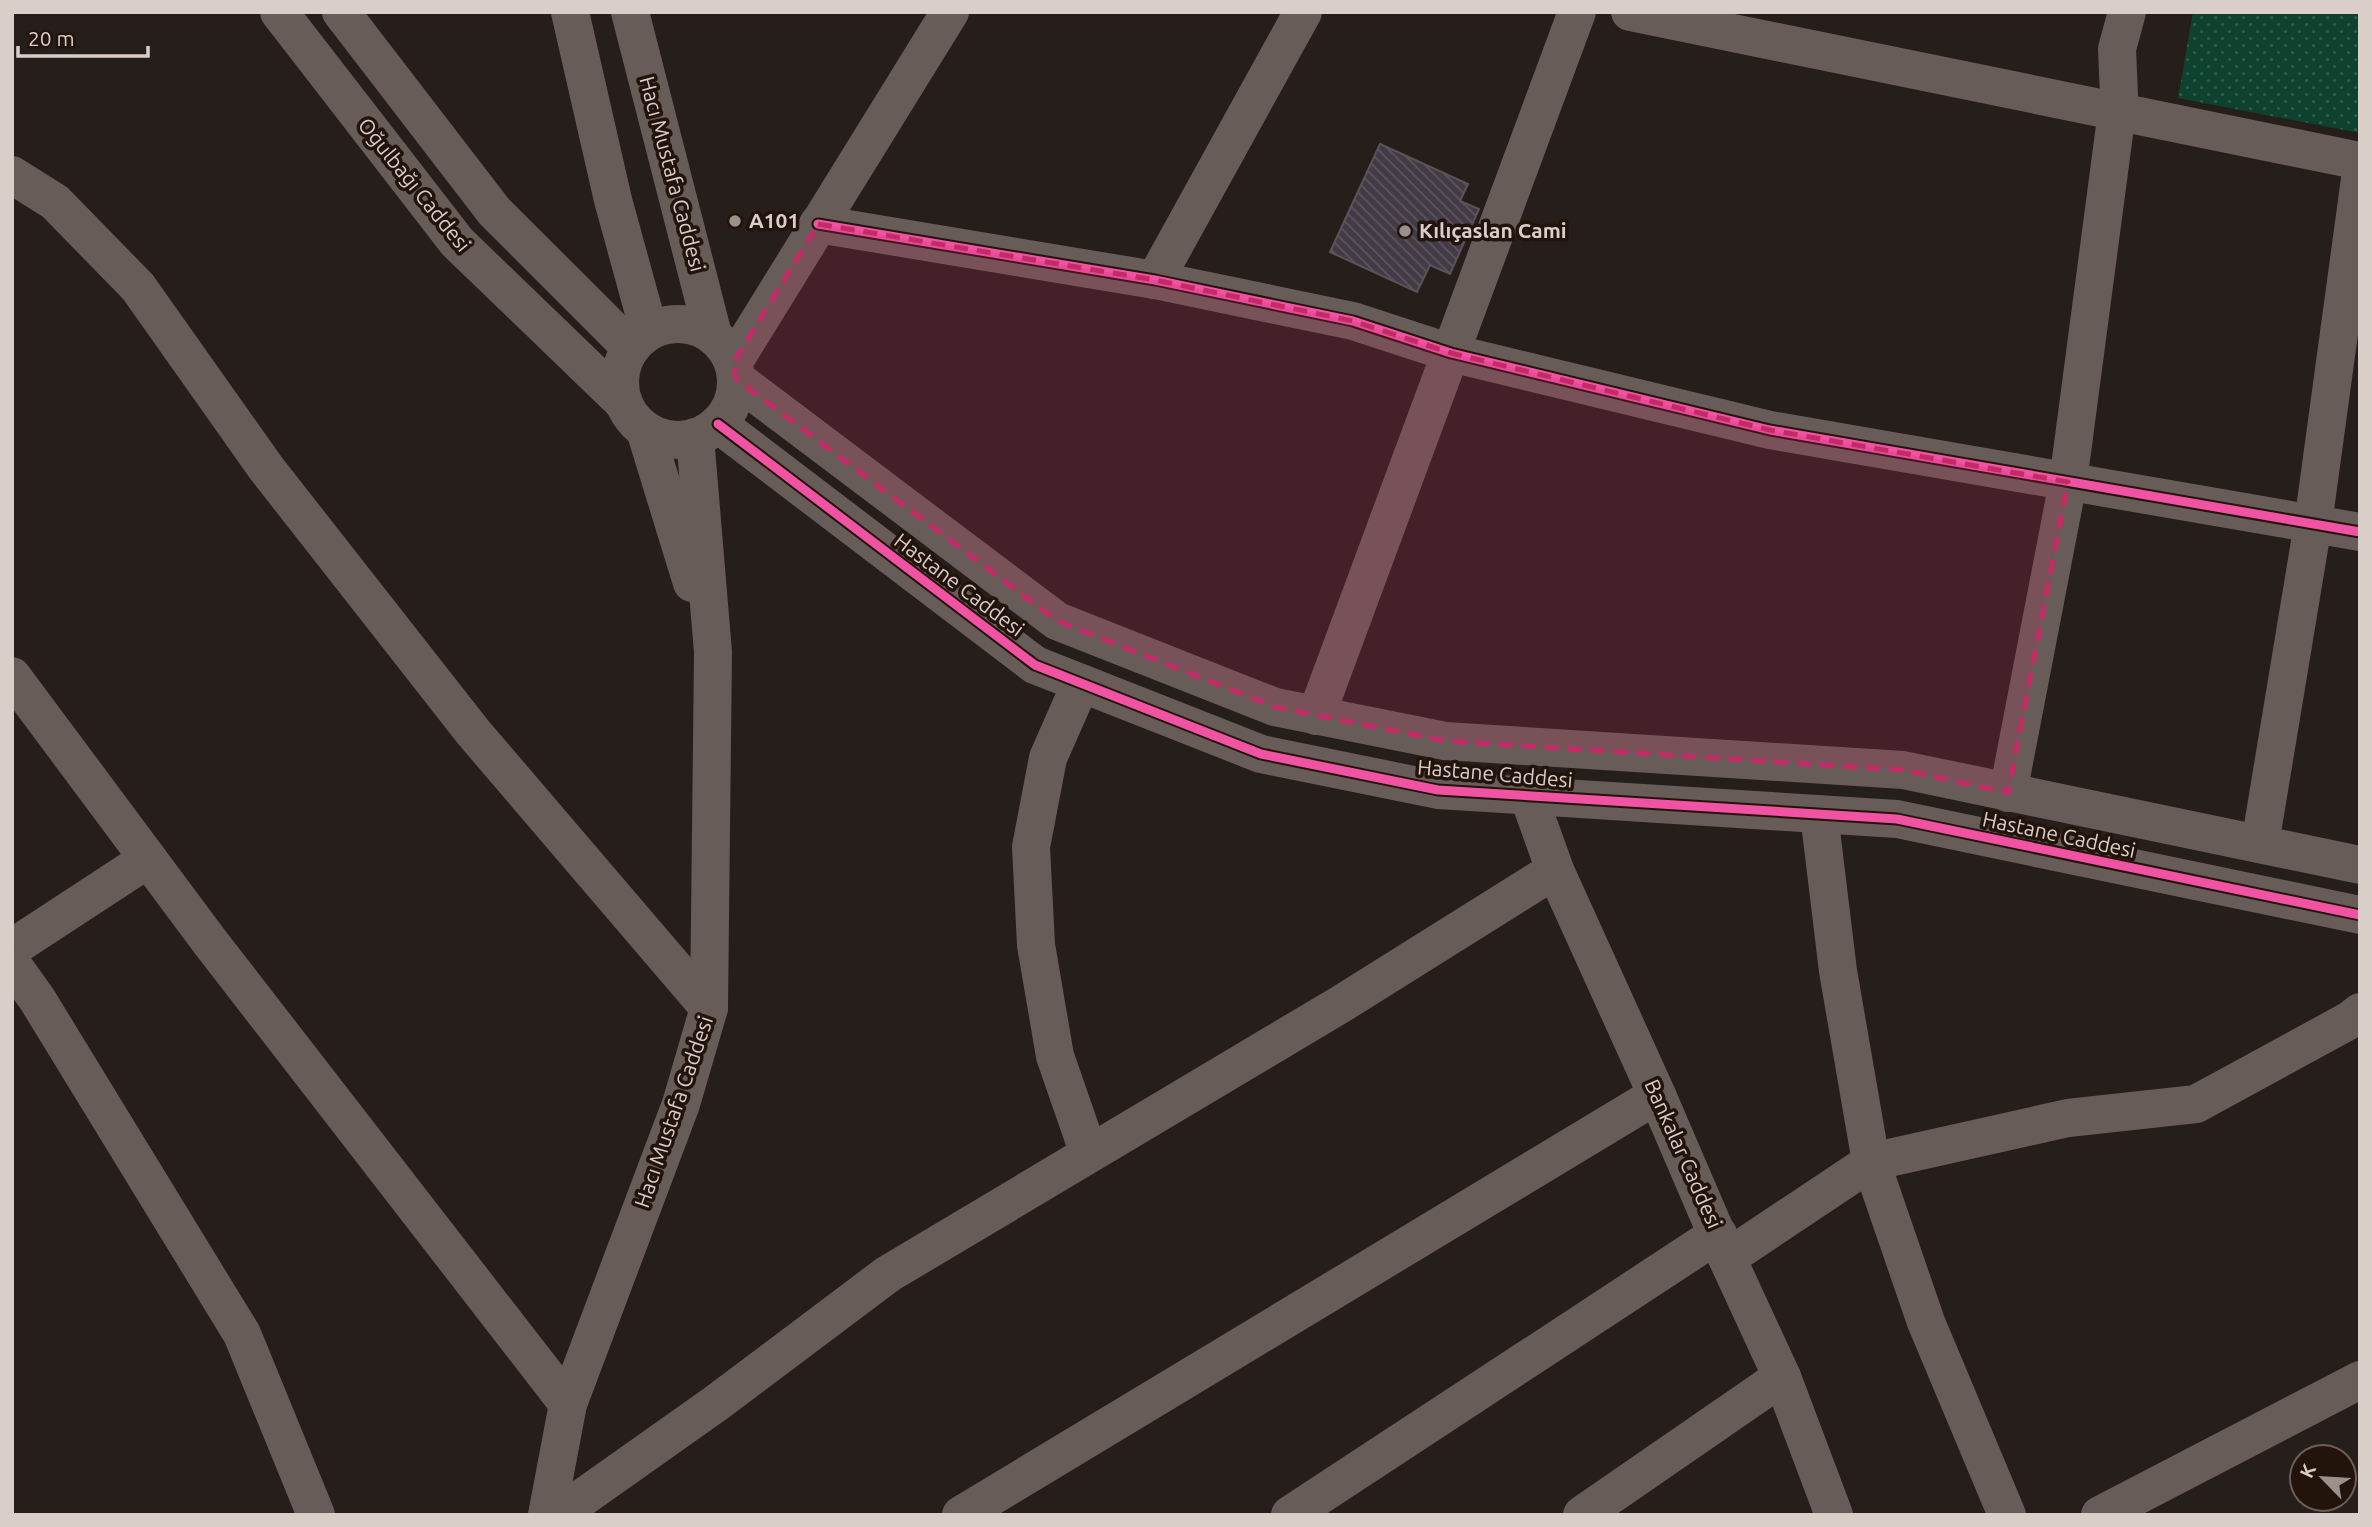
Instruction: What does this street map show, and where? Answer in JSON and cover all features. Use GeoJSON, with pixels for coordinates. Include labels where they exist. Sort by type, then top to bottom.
{"type":"FeatureCollection","features":[{"type":"Feature","properties":{"kind":"street","name":"Oğulbağı Caddesi"},"geometry":{"type":"LineString","coordinates":[[279,12],[457,243],[634,416]]}},
{"type":"Feature","properties":{"kind":"street"},"geometry":{"type":"LineString","coordinates":[[341,12],[494,211],[640,340]]}},
{"type":"Feature","properties":{"kind":"street"},"geometry":{"type":"LineString","coordinates":[[570,12],[613,200],[640,340]]}},
{"type":"Feature","properties":{"kind":"street","name":"Hacı Mustafa Caddesi"},"geometry":{"type":"LineString","coordinates":[[630,12],[728,359]]}},
{"type":"Feature","properties":{"kind":"street"},"geometry":{"type":"LineString","coordinates":[[728,359],[818,224],[950,12]]}},
{"type":"Feature","properties":{"kind":"street"},"geometry":{"type":"LineString","coordinates":[[1155,280],[1303,12]]}},
{"type":"Feature","properties":{"kind":"street"},"geometry":{"type":"LineString","coordinates":[[1316,716],[1577,12]]}},
{"type":"Feature","properties":{"kind":"street"},"geometry":{"type":"LineString","coordinates":[[1630,12],[2118,103],[2360,161]]}},
{"type":"Feature","properties":{"kind":"street"},"geometry":{"type":"LineString","coordinates":[[2008,793],[2068,482],[2118,103],[2117,49],[2127,12]]}},
{"type":"Feature","properties":{"kind":"street"},"geometry":{"type":"LineString","coordinates":[[2118,103],[2138,57],[2153,12]]}},
{"type":"Feature","properties":{"kind":"street"},"geometry":{"type":"LineString","coordinates":[[12,175],[55,202],[138,287],[266,468],[465,722],[709,1008]]}},
{"type":"Feature","properties":{"kind":"street"},"geometry":{"type":"LineString","coordinates":[[2260,844],[2313,524],[2360,179]]}},
{"type":"Feature","properties":{"kind":"street"},"geometry":{"type":"LineString","coordinates":[[818,224],[1155,280],[1353,321],[1451,353],[1770,430],[2360,532]]}},
{"type":"Feature","properties":{"kind":"street"},"geometry":{"type":"LineString","coordinates":[[634,416],[660,437],[678,440],[707,431],[732,404],[728,359],[698,327],[682,323],[665,325],[640,340],[622,365],[620,384],[634,416],[713,652]]}},
{"type":"Feature","properties":{"kind":"street","name":"Hastane Caddesi"},"geometry":{"type":"LineString","coordinates":[[728,359],[1057,621],[1275,708],[1445,741],[1903,771],[2360,865]]}},
{"type":"Feature","properties":{"kind":"street"},"geometry":{"type":"LineString","coordinates":[[707,431],[713,652]]}},
{"type":"Feature","properties":{"kind":"street","name":"Hastane Caddesi"},"geometry":{"type":"LineString","coordinates":[[707,431],[1035,665],[1261,754],[1438,790],[1897,819],[2360,915]]}},
{"type":"Feature","properties":{"kind":"street","name":"Hacı Mustafa Caddesi"},"geometry":{"type":"LineString","coordinates":[[547,1515],[568,1404],[681,1104],[709,1008],[713,652]]}},
{"type":"Feature","properties":{"kind":"street"},"geometry":{"type":"LineString","coordinates":[[12,676],[148,859],[568,1404]]}},
{"type":"Feature","properties":{"kind":"street"},"geometry":{"type":"LineString","coordinates":[[1081,683],[1048,758],[1031,847],[1036,945],[1055,1056],[1089,1154]]}},
{"type":"Feature","properties":{"kind":"street","name":"Bankalar Caddesi"},"geometry":{"type":"LineString","coordinates":[[1528,795],[1555,870],[1782,1377],[1834,1515]]}},
{"type":"Feature","properties":{"kind":"street"},"geometry":{"type":"LineString","coordinates":[[1819,814],[1838,971],[1871,1162],[1926,1322],[2007,1515]]}},
{"type":"Feature","properties":{"kind":"street"},"geometry":{"type":"LineString","coordinates":[[12,948],[148,859]]}},
{"type":"Feature","properties":{"kind":"street"},"geometry":{"type":"LineString","coordinates":[[558,1515],[715,1404],[888,1274],[1340,1004],[1555,870]]}},
{"type":"Feature","properties":{"kind":"street"},"geometry":{"type":"LineString","coordinates":[[12,964],[44,1011],[242,1334],[316,1515]]}},
{"type":"Feature","properties":{"kind":"street"},"geometry":{"type":"LineString","coordinates":[[1290,1515],[1722,1246],[1871,1162],[2068,1118],[2196,1104],[2360,1012]]}},
{"type":"Feature","properties":{"kind":"street"},"geometry":{"type":"LineString","coordinates":[[961,1515],[1657,1095]]}},
{"type":"Feature","properties":{"kind":"street"},"geometry":{"type":"LineString","coordinates":[[1582,1515],[1782,1377]]}},
{"type":"Feature","properties":{"kind":"street"},"geometry":{"type":"LineString","coordinates":[[2100,1515],[2360,1380]]}},
{"type":"Feature","properties":{"kind":"highlighted area"},"geometry":{"type":"Polygon","coordinates":[[[818,224],[1155,280],[1353,321],[1451,353],[1770,430],[2068,482],[2008,793],[1903,770],[1445,741],[1275,707],[1057,621],[736,379],[733,363],[818,224]]]}},
{"type":"Feature","properties":{"kind":"green space"},"geometry":{"type":"Polygon","coordinates":[[[2193,12],[2360,12],[2360,133],[2178,98],[2193,12]]]}},
{"type":"Feature","properties":{"kind":"building","name":"Kılıçaslan Cami"},"geometry":{"type":"Polygon","coordinates":[[[1380,144],[1468,184],[1460,201],[1479,209],[1450,274],[1430,265],[1417,292],[1330,252],[1380,144]]]}},
{"type":"Feature","properties":{"kind":"cycle path"},"geometry":{"type":"LineString","coordinates":[[818,224],[1155,280],[1353,321],[1451,353],[1770,430],[2360,532]]}},
{"type":"Feature","properties":{"kind":"cycle path"},"geometry":{"type":"LineString","coordinates":[[718,424],[1035,665],[1261,754],[1438,790],[1897,819],[2360,915]]}},
{"type":"Feature","properties":{"kind":"place","name":"A101"},"geometry":{"type":"Point","coordinates":[735,221]}},
{"type":"Feature","properties":{"kind":"place","name":"Kılıçaslan Cami"},"geometry":{"type":"Point","coordinates":[1405,231]}}]}
